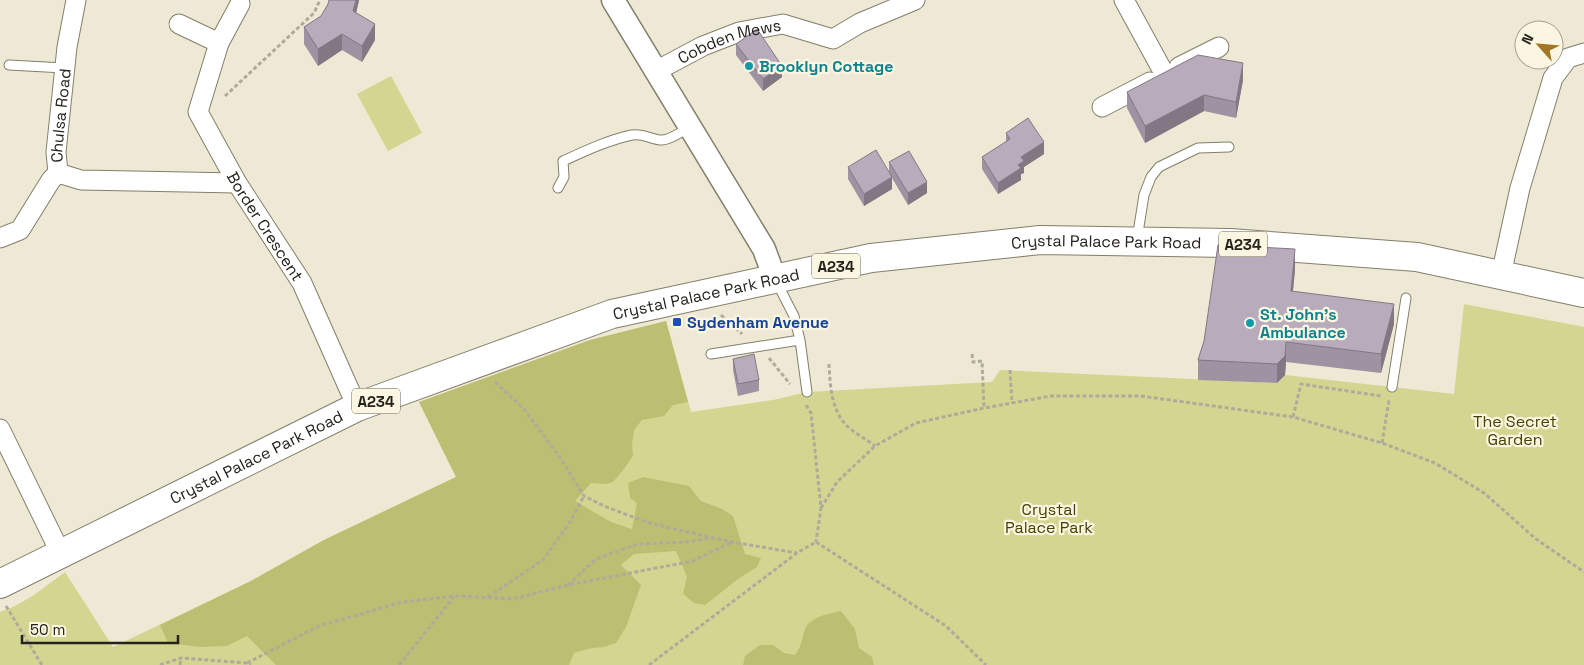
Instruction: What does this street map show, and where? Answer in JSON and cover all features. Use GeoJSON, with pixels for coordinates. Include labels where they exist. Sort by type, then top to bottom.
{"type":"FeatureCollection","features":[{"type":"Feature","properties":{"kind":"main road","name":"Crystal Palace Park Road"},"geometry":{"type":"LineString","coordinates":[[2,593],[60,554],[358,407],[612,314],[871,258],[1040,240],[1230,243],[1417,257],[1584,294]]}},
{"type":"Feature","properties":{"kind":"street","name":"Chulsa Road"},"geometry":{"type":"LineString","coordinates":[[0,238],[20,230],[51,180],[58,173],[56,152],[66,47],[76,0]]}},
{"type":"Feature","properties":{"kind":"street"},"geometry":{"type":"LineString","coordinates":[[613,0],[764,249],[775,279]]}},
{"type":"Feature","properties":{"kind":"street","name":"Cobden Mews"},"geometry":{"type":"LineString","coordinates":[[656,71],[703,46],[739,32],[783,24],[833,39],[860,23],[915,0]]}},
{"type":"Feature","properties":{"kind":"street"},"geometry":{"type":"LineString","coordinates":[[1124,0],[1165,75]]}},
{"type":"Feature","properties":{"kind":"street"},"geometry":{"type":"LineString","coordinates":[[202,118],[198,112],[219,43],[240,4]]}},
{"type":"Feature","properties":{"kind":"street"},"geometry":{"type":"LineString","coordinates":[[180,24],[219,43]]}},
{"type":"Feature","properties":{"kind":"street"},"geometry":{"type":"LineString","coordinates":[[1102,107],[1219,47]]}},
{"type":"Feature","properties":{"kind":"street"},"geometry":{"type":"LineString","coordinates":[[1501,275],[1520,188],[1553,78],[1568,58],[1584,53]]}},
{"type":"Feature","properties":{"kind":"street","name":"Border Crescent"},"geometry":{"type":"LineString","coordinates":[[202,118],[237,183],[302,283],[358,407]]}},
{"type":"Feature","properties":{"kind":"street"},"geometry":{"type":"LineString","coordinates":[[58,173],[81,180],[237,183]]}},
{"type":"Feature","properties":{"kind":"street"},"geometry":{"type":"LineString","coordinates":[[0,429],[60,554]]}},
{"type":"Feature","properties":{"kind":"lane"},"geometry":{"type":"LineString","coordinates":[[9,65],[64,68]]}},
{"type":"Feature","properties":{"kind":"lane"},"geometry":{"type":"LineString","coordinates":[[558,188],[564,177],[563,161],[602,144],[633,135],[666,140],[690,127]]}},
{"type":"Feature","properties":{"kind":"lane"},"geometry":{"type":"LineString","coordinates":[[1136,242],[1144,195],[1151,177],[1159,166],[1198,148],[1229,147]]}},
{"type":"Feature","properties":{"kind":"lane"},"geometry":{"type":"LineString","coordinates":[[775,279],[794,316],[800,340],[805,396]]}},
{"type":"Feature","properties":{"kind":"lane"},"geometry":{"type":"LineString","coordinates":[[1392,387],[1406,298]]}},
{"type":"Feature","properties":{"kind":"lane"},"geometry":{"type":"LineString","coordinates":[[711,354],[800,340]]}},
{"type":"Feature","properties":{"kind":"path"},"geometry":{"type":"LineString","coordinates":[[202,118],[314,14],[320,0]]}},
{"type":"Feature","properties":{"kind":"path"},"geometry":{"type":"LineString","coordinates":[[972,354],[973,362],[982,361],[984,408]]}},
{"type":"Feature","properties":{"kind":"path"},"geometry":{"type":"LineString","coordinates":[[476,364],[524,409],[561,459],[584,496],[648,524],[732,542],[797,553]]}},
{"type":"Feature","properties":{"kind":"path"},"geometry":{"type":"LineString","coordinates":[[829,364],[830,391],[837,410],[846,424],[875,446]]}},
{"type":"Feature","properties":{"kind":"path"},"geometry":{"type":"LineString","coordinates":[[1010,370],[1012,403]]}},
{"type":"Feature","properties":{"kind":"path"},"geometry":{"type":"LineString","coordinates":[[1293,417],[1301,384],[1390,397],[1382,443]]}},
{"type":"Feature","properties":{"kind":"path"},"geometry":{"type":"LineString","coordinates":[[805,396],[811,413],[821,508],[816,542]]}},
{"type":"Feature","properties":{"kind":"path"},"geometry":{"type":"LineString","coordinates":[[821,508],[837,482],[875,446],[916,423],[1051,396],[1141,396],[1293,417],[1382,443],[1435,464],[1484,493],[1536,539],[1584,572]]}},
{"type":"Feature","properties":{"kind":"path"},"geometry":{"type":"LineString","coordinates":[[487,598],[543,560],[570,522],[584,496]]}},
{"type":"Feature","properties":{"kind":"path"},"geometry":{"type":"LineString","coordinates":[[568,585],[596,559],[638,544],[686,542],[714,538]]}},
{"type":"Feature","properties":{"kind":"path"},"geometry":{"type":"LineString","coordinates":[[247,663],[319,626],[402,602],[454,596],[513,599],[568,585],[693,561],[732,542]]}},
{"type":"Feature","properties":{"kind":"path"},"geometry":{"type":"LineString","coordinates":[[650,665],[797,553],[816,542]]}},
{"type":"Feature","properties":{"kind":"path"},"geometry":{"type":"LineString","coordinates":[[816,542],[946,626],[986,665]]}},
{"type":"Feature","properties":{"kind":"path"},"geometry":{"type":"LineString","coordinates":[[2,593],[42,665]]}},
{"type":"Feature","properties":{"kind":"path"},"geometry":{"type":"LineString","coordinates":[[399,665],[454,596]]}},
{"type":"Feature","properties":{"kind":"path"},"geometry":{"type":"LineString","coordinates":[[180,665],[181,658]]}},
{"type":"Feature","properties":{"kind":"path"},"geometry":{"type":"LineString","coordinates":[[160,665],[181,658],[247,663],[251,665]]}},
{"type":"Feature","properties":{"kind":"green space"},"geometry":{"type":"Polygon","coordinates":[[[391,76],[422,133],[388,151],[357,94],[391,76]]]}},
{"type":"Feature","properties":{"kind":"green space","name":"Crystal Palace Park"},"geometry":{"type":"Polygon","coordinates":[[[1464,304],[1584,327],[1584,665],[0,665],[0,612],[26,600],[65,572],[113,647],[251,581],[324,540],[456,477],[419,402],[590,340],[666,321],[691,412],[773,400],[807,392],[992,382],[1000,370],[1277,383],[1285,375],[1454,394],[1464,304]]]}},
{"type":"Feature","properties":{"kind":"green space"},"geometry":{"type":"Polygon","coordinates":[[[666,321],[688,402],[673,405],[664,416],[642,420],[634,430],[633,456],[624,469],[613,482],[606,484],[591,483],[575,501],[611,522],[632,529],[637,503],[630,498],[628,483],[643,477],[689,486],[701,501],[722,509],[733,516],[745,554],[761,558],[757,567],[738,579],[705,605],[694,603],[683,594],[687,577],[676,551],[634,554],[621,565],[641,585],[626,627],[616,643],[574,653],[569,665],[276,665],[247,636],[227,646],[201,647],[168,643],[160,625],[251,581],[324,540],[456,477],[419,402],[590,340],[666,321]]]}},
{"type":"Feature","properties":{"kind":"green space"},"geometry":{"type":"Polygon","coordinates":[[[841,611],[855,629],[859,648],[872,657],[874,665],[743,665],[745,656],[760,645],[773,645],[784,653],[795,655],[805,629],[811,621],[821,616],[841,611]]]}},
{"type":"Feature","properties":{"kind":"building"},"geometry":{"type":"Polygon","coordinates":[[[329,0],[356,0],[353,11],[375,24],[362,46],[342,34],[318,49],[304,27],[321,16],[329,0]]]}},
{"type":"Feature","properties":{"kind":"building"},"geometry":{"type":"Polygon","coordinates":[[[757,29],[782,66],[763,79],[736,44],[757,29]]]}},
{"type":"Feature","properties":{"kind":"building"},"geometry":{"type":"Polygon","coordinates":[[[1198,55],[1243,63],[1236,102],[1204,95],[1145,126],[1127,92],[1198,55]]]}},
{"type":"Feature","properties":{"kind":"building"},"geometry":{"type":"Polygon","coordinates":[[[1028,118],[1044,142],[1021,157],[1024,161],[1018,165],[1021,168],[998,183],[982,157],[1010,139],[1006,133],[1028,118]]]}},
{"type":"Feature","properties":{"kind":"building"},"geometry":{"type":"Polygon","coordinates":[[[876,150],[892,177],[864,194],[848,167],[876,150]]]}},
{"type":"Feature","properties":{"kind":"building"},"geometry":{"type":"Polygon","coordinates":[[[909,151],[927,182],[908,193],[889,162],[909,151]]]}},
{"type":"Feature","properties":{"kind":"building"},"geometry":{"type":"Polygon","coordinates":[[[1218,245],[1295,249],[1291,291],[1394,304],[1381,354],[1286,342],[1285,356],[1277,364],[1198,360],[1204,341],[1218,245]]]}},
{"type":"Feature","properties":{"kind":"building"},"geometry":{"type":"Polygon","coordinates":[[[754,354],[759,380],[738,384],[733,359],[754,354]]]}},
{"type":"Feature","properties":{"kind":"place","name":"Brooklyn Cottage"},"geometry":{"type":"Point","coordinates":[749,66]}},
{"type":"Feature","properties":{"kind":"place","name":"Sydenham Avenue"},"geometry":{"type":"Point","coordinates":[677,322]}},
{"type":"Feature","properties":{"kind":"place","name":"St. John's Ambulance"},"geometry":{"type":"Point","coordinates":[1250,323]}},
{"type":"Feature","properties":{"kind":"park label","name":"The Secret Garden"},"geometry":{"type":"Point","coordinates":[1515,430]}}]}
